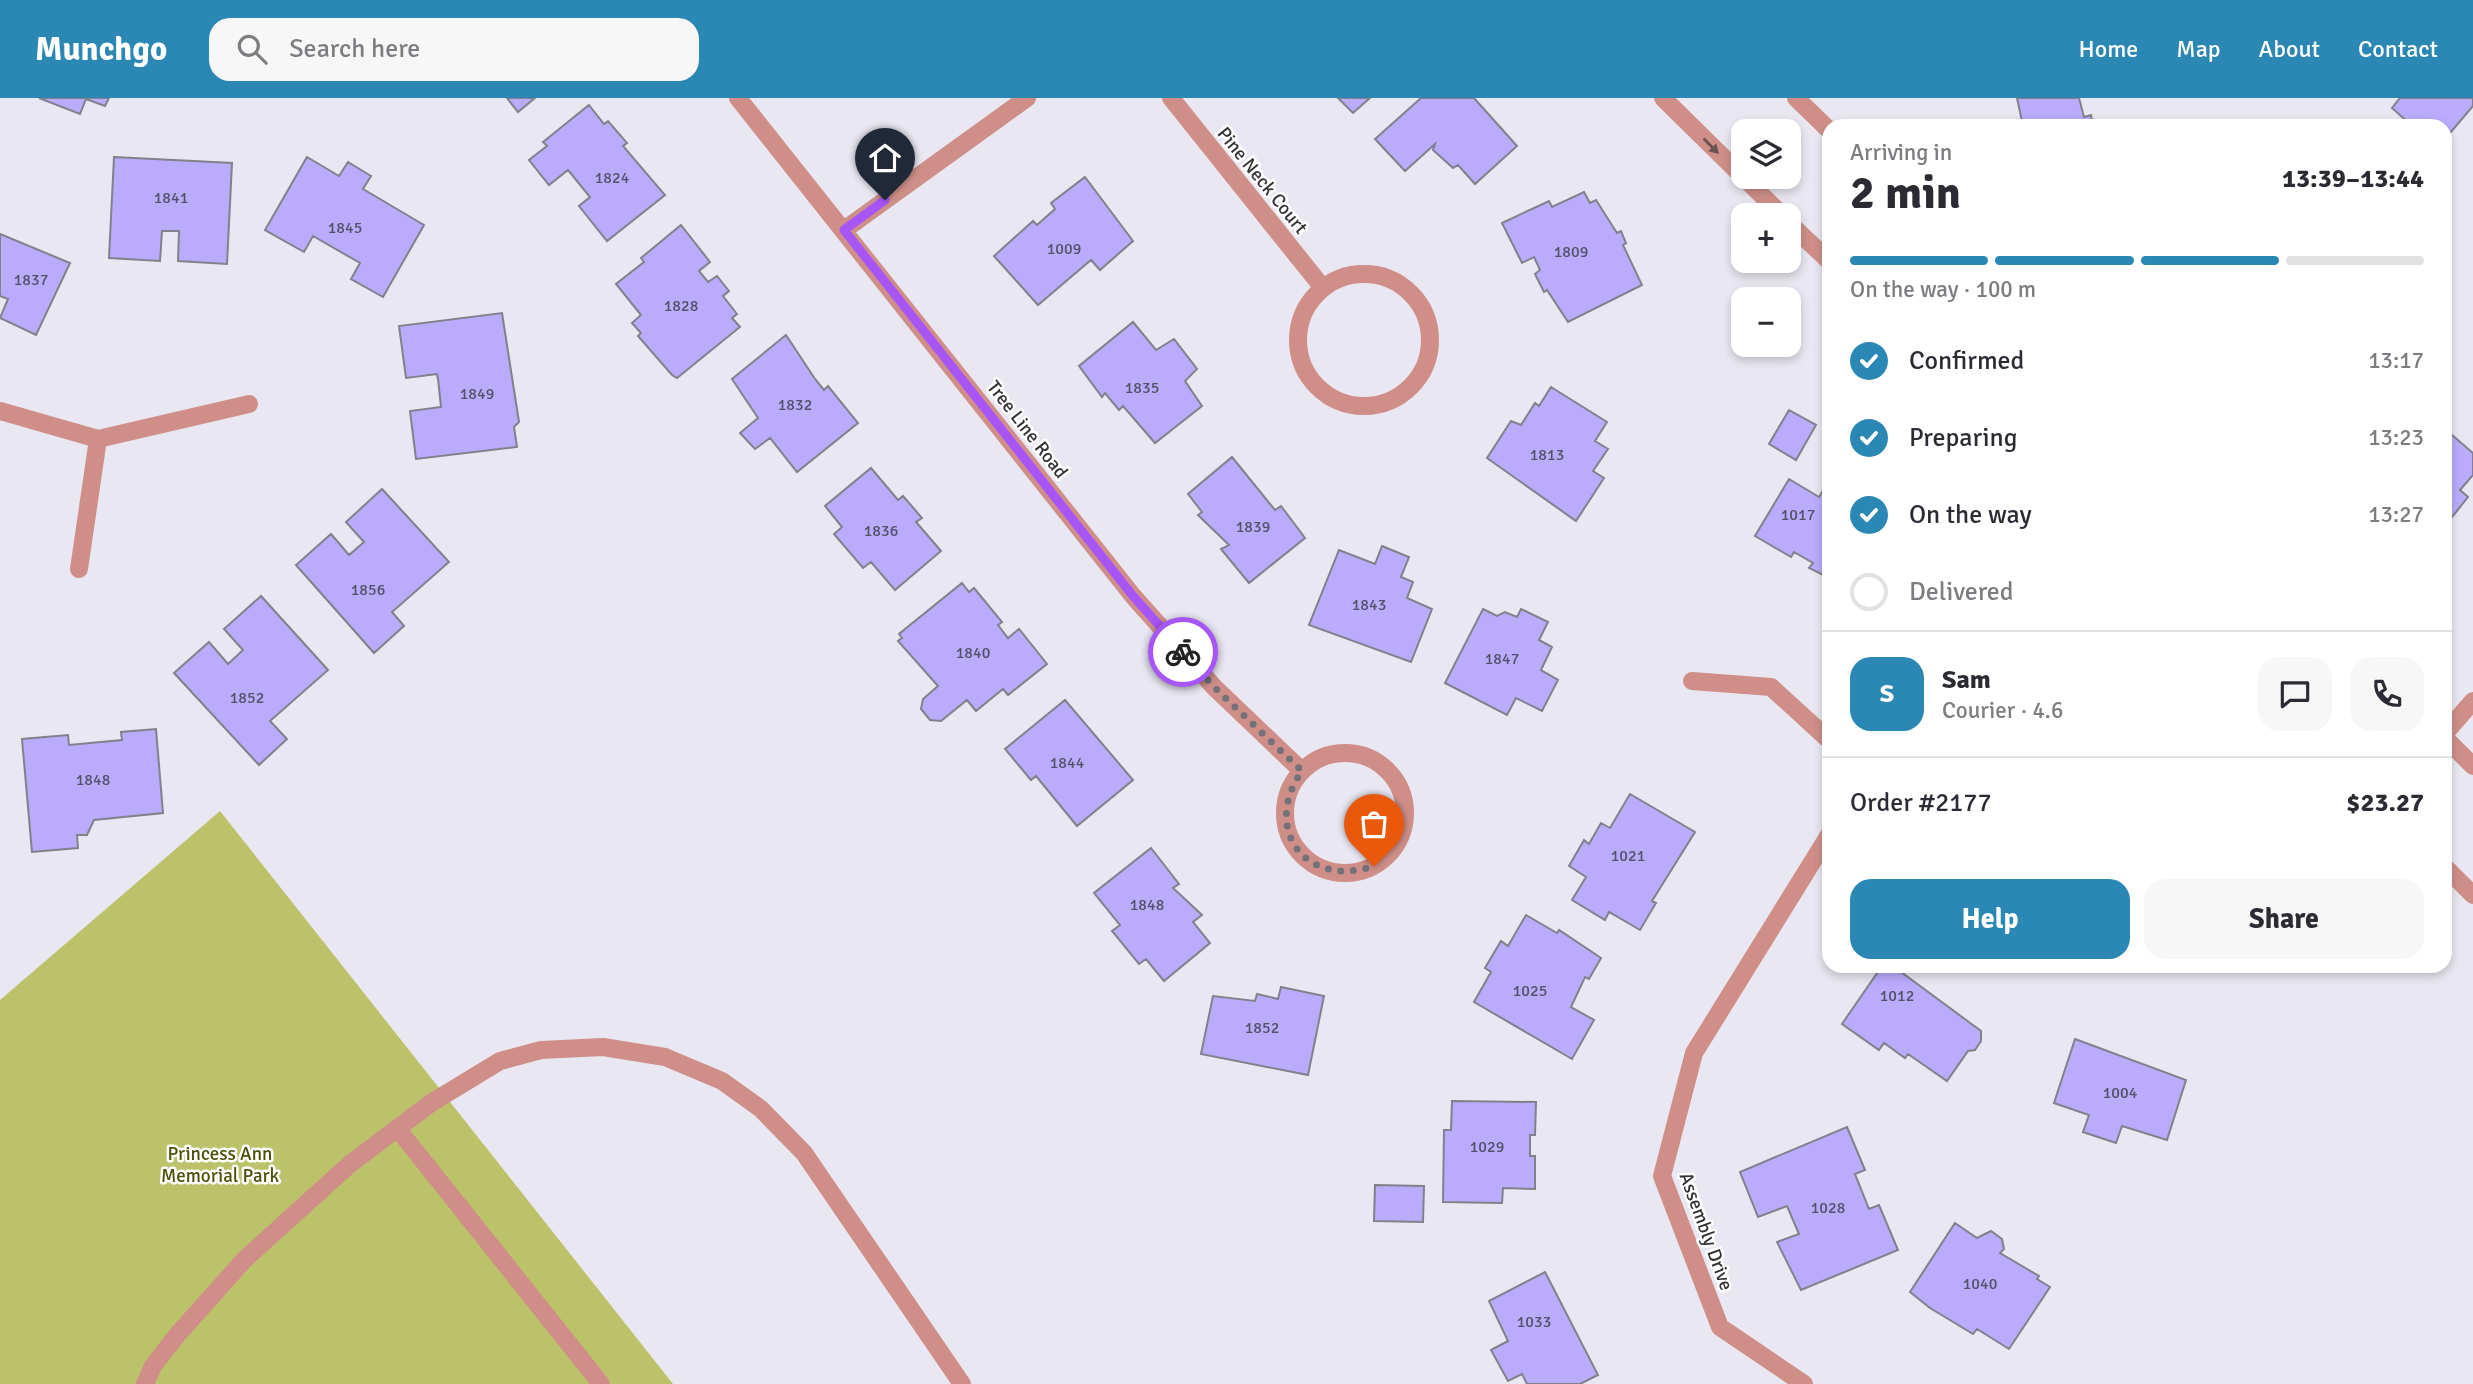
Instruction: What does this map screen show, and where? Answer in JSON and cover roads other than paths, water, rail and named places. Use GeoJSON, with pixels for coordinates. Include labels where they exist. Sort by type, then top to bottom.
{"type":"FeatureCollection","features":[{"type":"Feature","properties":{"kind":"street","name":"Tree Line Road"},"geometry":{"type":"LineString","coordinates":[[738,98],[1133,596],[1214,687],[1302,771]]}},
{"type":"Feature","properties":{"kind":"street"},"geometry":{"type":"LineString","coordinates":[[844,230],[1027,98]]}},
{"type":"Feature","properties":{"kind":"street","name":"Pine Neck Court"},"geometry":{"type":"LineString","coordinates":[[1171,98],[1323,288]]}},
{"type":"Feature","properties":{"kind":"street"},"geometry":{"type":"LineString","coordinates":[[1662,98],[1770,203]]}},
{"type":"Feature","properties":{"kind":"street"},"geometry":{"type":"LineString","coordinates":[[1796,98],[1822,123]]}},
{"type":"Feature","properties":{"kind":"street"},"geometry":{"type":"LineString","coordinates":[[1801,234],[1822,254]]}},
{"type":"Feature","properties":{"kind":"street"},"geometry":{"type":"LineString","coordinates":[[1361,273],[1382,276],[1401,285],[1417,299],[1427,317],[1431,338],[1429,358],[1420,377],[1406,392],[1388,403],[1368,407],[1347,405],[1328,396],[1312,382],[1302,363],[1298,343],[1300,322],[1308,304],[1323,288],[1341,278],[1361,273]]}},
{"type":"Feature","properties":{"kind":"street"},"geometry":{"type":"LineString","coordinates":[[0,411],[97,439],[249,404]]}},
{"type":"Feature","properties":{"kind":"street"},"geometry":{"type":"LineString","coordinates":[[79,569],[97,439]]}},
{"type":"Feature","properties":{"kind":"street"},"geometry":{"type":"LineString","coordinates":[[1692,681],[1772,687],[1822,733]]}},
{"type":"Feature","properties":{"kind":"street"},"geometry":{"type":"LineString","coordinates":[[2452,726],[2473,701]]}},
{"type":"Feature","properties":{"kind":"street"},"geometry":{"type":"LineString","coordinates":[[2452,743],[2473,766]]}},
{"type":"Feature","properties":{"kind":"street"},"geometry":{"type":"LineString","coordinates":[[1353,753],[1372,759],[1387,770],[1398,785],[1405,803],[1405,821],[1400,840],[1389,855],[1374,866],[1356,872],[1338,873],[1319,867],[1304,856],[1293,841],[1286,823],[1286,804],[1291,786],[1302,771],[1317,760],[1335,754],[1353,753]]}},
{"type":"Feature","properties":{"kind":"street","name":"Assembly Drive"},"geometry":{"type":"LineString","coordinates":[[1804,1384],[1720,1327],[1662,1176],[1694,1053],[1822,846]]}},
{"type":"Feature","properties":{"kind":"street"},"geometry":{"type":"LineString","coordinates":[[2452,874],[2473,895]]}},
{"type":"Feature","properties":{"kind":"street"},"geometry":{"type":"LineString","coordinates":[[145,1384],[153,1366],[170,1344],[245,1259],[350,1164],[397,1128],[431,1103],[500,1060],[541,1051],[603,1047],[665,1058],[722,1081],[761,1109],[804,1153],[962,1384]]}},
{"type":"Feature","properties":{"kind":"street"},"geometry":{"type":"LineString","coordinates":[[397,1128],[601,1384]]}},
{"type":"Feature","properties":{"kind":"park label","name":"Princess Ann Memorial Park"},"geometry":{"type":"Point","coordinates":[220,1164]}}]}
